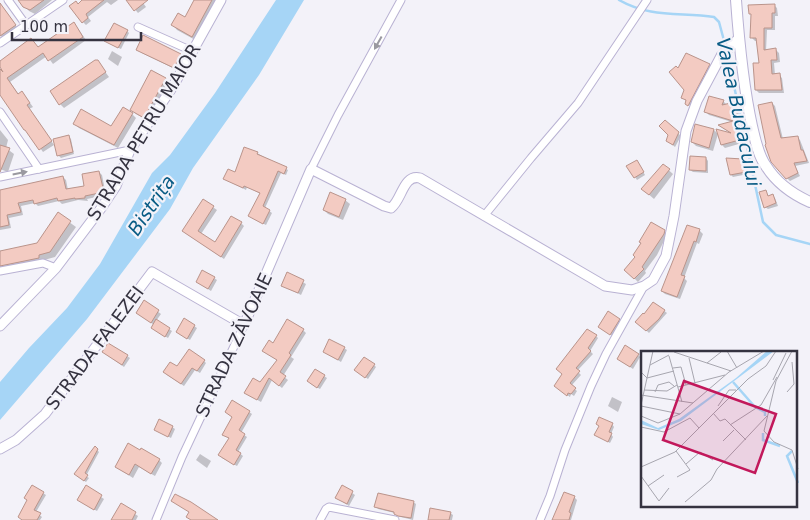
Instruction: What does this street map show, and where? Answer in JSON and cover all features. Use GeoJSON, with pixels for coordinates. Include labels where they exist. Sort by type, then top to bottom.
{"type":"FeatureCollection","features":[{"type":"Feature","properties":{"kind":"main road"},"geometry":{"type":"LineString","coordinates":[[736,0],[735,42],[757,146],[765,165],[779,183],[810,202]]}},
{"type":"Feature","properties":{"kind":"street"},"geometry":{"type":"LineString","coordinates":[[8,0],[26,25]]}},
{"type":"Feature","properties":{"kind":"street"},"geometry":{"type":"LineString","coordinates":[[0,43],[63,0]]}},
{"type":"Feature","properties":{"kind":"street","name":"STRADA PETRU MAIOR"},"geometry":{"type":"LineString","coordinates":[[0,325],[56,268],[116,186],[130,150],[172,88],[221,0]]}},
{"type":"Feature","properties":{"kind":"street"},"geometry":{"type":"LineString","coordinates":[[402,0],[338,115],[311,169],[390,208],[396,204],[409,180],[417,177],[605,286],[632,290],[644,286],[653,280],[666,256],[674,216],[686,131],[697,101],[721,56],[735,42]]}},
{"type":"Feature","properties":{"kind":"street"},"geometry":{"type":"LineString","coordinates":[[484,216],[578,103],[647,1]]}},
{"type":"Feature","properties":{"kind":"street"},"geometry":{"type":"LineString","coordinates":[[138,27],[192,51]]}},
{"type":"Feature","properties":{"kind":"street"},"geometry":{"type":"LineString","coordinates":[[0,112],[39,169]]}},
{"type":"Feature","properties":{"kind":"street"},"geometry":{"type":"LineString","coordinates":[[0,177],[130,150]]}},
{"type":"Feature","properties":{"kind":"street","name":"STRADA ZĂVOAIE"},"geometry":{"type":"LineString","coordinates":[[156,520],[182,457],[244,325],[311,169]]}},
{"type":"Feature","properties":{"kind":"street"},"geometry":{"type":"LineString","coordinates":[[0,271],[43,263],[56,268]]}},
{"type":"Feature","properties":{"kind":"street","name":"STRADA FALEZEI"},"geometry":{"type":"LineString","coordinates":[[0,449],[16,440],[45,414],[152,272],[244,325]]}},
{"type":"Feature","properties":{"kind":"street"},"geometry":{"type":"LineString","coordinates":[[540,520],[565,450],[591,386],[606,354],[644,286]]}},
{"type":"Feature","properties":{"kind":"street"},"geometry":{"type":"LineString","coordinates":[[320,520],[326,509],[331,507],[395,520]]}},
{"type":"Feature","properties":{"kind":"water","name":"Bistrița"},"geometry":{"type":"Polygon","coordinates":[[[276,0],[304,0],[259,75],[193,168],[170,209],[87,319],[0,420],[0,382],[67,308],[100,264],[152,173],[170,155],[215,93],[276,0]]]}},
{"type":"Feature","properties":{"kind":"building"},"geometry":{"type":"Polygon","coordinates":[[[18,0],[44,0],[30,10],[23,7],[18,0]]]}},
{"type":"Feature","properties":{"kind":"building"},"geometry":{"type":"Polygon","coordinates":[[[82,0],[104,0],[86,14],[88,18],[82,23],[69,6],[76,1],[78,4],[82,0]]]}},
{"type":"Feature","properties":{"kind":"building"},"geometry":{"type":"Polygon","coordinates":[[[126,0],[148,0],[134,11],[126,0]]]}},
{"type":"Feature","properties":{"kind":"building"},"geometry":{"type":"Polygon","coordinates":[[[194,0],[212,0],[192,37],[171,25],[178,13],[185,17],[194,0]]]}},
{"type":"Feature","properties":{"kind":"building"},"geometry":{"type":"Polygon","coordinates":[[[0,3],[16,25],[0,36],[0,3]]]}},
{"type":"Feature","properties":{"kind":"building"},"geometry":{"type":"Polygon","coordinates":[[[775,4],[775,13],[772,13],[772,28],[764,28],[764,50],[776,48],[777,60],[771,60],[772,74],[780,73],[782,90],[755,90],[753,63],[759,63],[756,38],[750,38],[751,14],[749,14],[748,5],[775,4]]]}},
{"type":"Feature","properties":{"kind":"building"},"geometry":{"type":"Polygon","coordinates":[[[74,22],[83,37],[48,61],[43,53],[7,78],[18,94],[22,91],[30,103],[27,105],[52,141],[39,150],[0,95],[0,69],[3,72],[0,67],[0,61],[31,38],[38,47],[74,22]]]}},
{"type":"Feature","properties":{"kind":"building"},"geometry":{"type":"Polygon","coordinates":[[[114,23],[128,30],[118,48],[104,41],[114,23]]]}},
{"type":"Feature","properties":{"kind":"building"},"geometry":{"type":"Polygon","coordinates":[[[143,35],[181,54],[174,68],[136,50],[143,35]]]}},
{"type":"Feature","properties":{"kind":"building"},"geometry":{"type":"Polygon","coordinates":[[[686,53],[710,64],[688,106],[685,104],[686,100],[681,98],[684,90],[669,72],[676,66],[678,68],[686,53]]]}},
{"type":"Feature","properties":{"kind":"building"},"geometry":{"type":"Polygon","coordinates":[[[95,60],[98,60],[106,72],[59,105],[50,91],[95,60]]]}},
{"type":"Feature","properties":{"kind":"building"},"geometry":{"type":"Polygon","coordinates":[[[151,70],[166,78],[144,118],[130,110],[151,70]]]}},
{"type":"Feature","properties":{"kind":"building"},"geometry":{"type":"Polygon","coordinates":[[[709,96],[724,100],[722,105],[735,102],[737,114],[735,114],[741,136],[747,138],[721,145],[716,129],[731,133],[718,125],[733,121],[704,112],[709,96]]]}},
{"type":"Feature","properties":{"kind":"building"},"geometry":{"type":"Polygon","coordinates":[[[772,102],[781,138],[798,136],[801,150],[803,150],[807,161],[794,163],[798,173],[786,179],[771,162],[765,145],[758,105],[772,102]]]}},
{"type":"Feature","properties":{"kind":"building"},"geometry":{"type":"Polygon","coordinates":[[[123,107],[133,113],[114,145],[73,124],[81,109],[111,126],[123,107]]]}},
{"type":"Feature","properties":{"kind":"building"},"geometry":{"type":"Polygon","coordinates":[[[665,120],[679,132],[673,145],[666,141],[668,135],[659,126],[665,120]]]}},
{"type":"Feature","properties":{"kind":"building"},"geometry":{"type":"Polygon","coordinates":[[[695,124],[714,129],[709,148],[691,142],[695,124]]]}},
{"type":"Feature","properties":{"kind":"building"},"geometry":{"type":"Polygon","coordinates":[[[69,135],[73,152],[57,156],[53,139],[69,135]]]}},
{"type":"Feature","properties":{"kind":"building"},"geometry":{"type":"Polygon","coordinates":[[[0,145],[10,148],[0,172],[0,145]]]}},
{"type":"Feature","properties":{"kind":"building"},"geometry":{"type":"Polygon","coordinates":[[[244,147],[287,167],[284,174],[278,171],[263,206],[270,210],[263,224],[248,216],[260,193],[223,179],[228,169],[235,172],[244,147]]]}},
{"type":"Feature","properties":{"kind":"building"},"geometry":{"type":"Polygon","coordinates":[[[690,156],[706,157],[706,171],[689,170],[690,156]]]}},
{"type":"Feature","properties":{"kind":"building"},"geometry":{"type":"Polygon","coordinates":[[[726,158],[743,159],[746,172],[730,175],[726,158]]]}},
{"type":"Feature","properties":{"kind":"building"},"geometry":{"type":"Polygon","coordinates":[[[637,160],[644,172],[634,178],[626,166],[637,160]]]}},
{"type":"Feature","properties":{"kind":"building"},"geometry":{"type":"Polygon","coordinates":[[[663,164],[670,169],[649,195],[641,189],[663,164]]]}},
{"type":"Feature","properties":{"kind":"building"},"geometry":{"type":"Polygon","coordinates":[[[99,171],[104,192],[85,196],[85,198],[58,201],[57,198],[34,204],[33,200],[18,203],[21,212],[7,215],[9,225],[0,227],[0,190],[63,176],[66,189],[84,186],[82,174],[99,171]]]}},
{"type":"Feature","properties":{"kind":"building"},"geometry":{"type":"Polygon","coordinates":[[[766,190],[768,196],[773,194],[776,203],[764,208],[759,192],[766,190]]]}},
{"type":"Feature","properties":{"kind":"building"},"geometry":{"type":"Polygon","coordinates":[[[330,192],[346,199],[339,217],[323,210],[330,192]]]}},
{"type":"Feature","properties":{"kind":"building"},"geometry":{"type":"Polygon","coordinates":[[[203,199],[214,206],[198,231],[215,242],[231,216],[242,222],[221,257],[182,231],[203,199]]]}},
{"type":"Feature","properties":{"kind":"building"},"geometry":{"type":"Polygon","coordinates":[[[58,212],[71,221],[50,252],[39,255],[39,258],[0,266],[0,251],[37,243],[58,212]]]}},
{"type":"Feature","properties":{"kind":"building"},"geometry":{"type":"Polygon","coordinates":[[[651,222],[665,230],[664,234],[642,267],[644,269],[634,279],[624,270],[635,257],[633,255],[651,222]]]}},
{"type":"Feature","properties":{"kind":"building"},"geometry":{"type":"Polygon","coordinates":[[[687,225],[700,229],[681,275],[685,276],[677,297],[661,291],[687,225]]]}},
{"type":"Feature","properties":{"kind":"building"},"geometry":{"type":"Polygon","coordinates":[[[202,270],[215,277],[208,289],[196,282],[202,270]]]}},
{"type":"Feature","properties":{"kind":"building"},"geometry":{"type":"Polygon","coordinates":[[[287,272],[304,280],[298,293],[281,286],[287,272]]]}},
{"type":"Feature","properties":{"kind":"building"},"geometry":{"type":"Polygon","coordinates":[[[144,300],[159,310],[151,323],[136,313],[144,300]]]}},
{"type":"Feature","properties":{"kind":"building"},"geometry":{"type":"Polygon","coordinates":[[[653,302],[665,310],[659,319],[646,331],[635,322],[653,302]]]}},
{"type":"Feature","properties":{"kind":"building"},"geometry":{"type":"Polygon","coordinates":[[[608,311],[620,319],[610,335],[598,327],[608,311]]]}},
{"type":"Feature","properties":{"kind":"building"},"geometry":{"type":"Polygon","coordinates":[[[184,318],[195,325],[187,339],[176,332],[184,318]]]}},
{"type":"Feature","properties":{"kind":"building"},"geometry":{"type":"Polygon","coordinates":[[[156,319],[170,328],[165,337],[151,328],[156,319]]]}},
{"type":"Feature","properties":{"kind":"building"},"geometry":{"type":"Polygon","coordinates":[[[287,319],[304,329],[280,372],[286,376],[279,386],[269,378],[257,400],[244,393],[253,378],[260,382],[277,360],[262,351],[269,340],[273,343],[287,319]]]}},
{"type":"Feature","properties":{"kind":"building"},"geometry":{"type":"Polygon","coordinates":[[[587,329],[597,335],[588,348],[591,351],[576,368],[580,371],[570,383],[576,388],[571,394],[568,393],[567,396],[554,386],[562,374],[556,369],[587,329]]]}},
{"type":"Feature","properties":{"kind":"building"},"geometry":{"type":"Polygon","coordinates":[[[329,339],[345,347],[338,360],[323,352],[329,339]]]}},
{"type":"Feature","properties":{"kind":"building"},"geometry":{"type":"Polygon","coordinates":[[[108,343],[128,355],[122,365],[102,352],[108,343]]]}},
{"type":"Feature","properties":{"kind":"building"},"geometry":{"type":"Polygon","coordinates":[[[625,345],[639,354],[630,367],[617,359],[625,345]]]}},
{"type":"Feature","properties":{"kind":"building"},"geometry":{"type":"Polygon","coordinates":[[[189,349],[205,360],[197,371],[192,368],[181,384],[163,372],[170,362],[177,366],[189,349]]]}},
{"type":"Feature","properties":{"kind":"building"},"geometry":{"type":"Polygon","coordinates":[[[364,357],[375,364],[365,378],[354,370],[364,357]]]}},
{"type":"Feature","properties":{"kind":"building"},"geometry":{"type":"Polygon","coordinates":[[[315,369],[325,375],[317,388],[307,381],[315,369]]]}},
{"type":"Feature","properties":{"kind":"building"},"geometry":{"type":"Polygon","coordinates":[[[232,400],[250,411],[239,430],[245,434],[236,450],[241,453],[234,465],[218,455],[229,438],[222,435],[232,417],[225,412],[232,400]]]}},
{"type":"Feature","properties":{"kind":"building"},"geometry":{"type":"Polygon","coordinates":[[[599,417],[613,423],[609,432],[612,433],[608,442],[594,435],[599,426],[596,424],[599,417]]]}},
{"type":"Feature","properties":{"kind":"building"},"geometry":{"type":"Polygon","coordinates":[[[159,419],[173,426],[168,437],[154,430],[159,419]]]}},
{"type":"Feature","properties":{"kind":"building"},"geometry":{"type":"Polygon","coordinates":[[[128,443],[160,459],[151,474],[135,464],[129,475],[115,467],[128,443]]]}},
{"type":"Feature","properties":{"kind":"building"},"geometry":{"type":"Polygon","coordinates":[[[95,446],[98,449],[85,473],[88,475],[84,481],[74,474],[95,446]]]}},
{"type":"Feature","properties":{"kind":"building"},"geometry":{"type":"Polygon","coordinates":[[[32,485],[44,492],[34,510],[41,513],[37,520],[22,520],[18,517],[27,500],[24,498],[32,485]]]}},
{"type":"Feature","properties":{"kind":"building"},"geometry":{"type":"Polygon","coordinates":[[[86,485],[102,495],[94,510],[77,500],[86,485]]]}},
{"type":"Feature","properties":{"kind":"building"},"geometry":{"type":"Polygon","coordinates":[[[342,485],[353,491],[347,504],[335,498],[342,485]]]}},
{"type":"Feature","properties":{"kind":"building"},"geometry":{"type":"Polygon","coordinates":[[[564,492],[575,496],[569,512],[571,513],[569,520],[552,520],[564,492]]]}},
{"type":"Feature","properties":{"kind":"building"},"geometry":{"type":"Polygon","coordinates":[[[378,493],[414,501],[411,518],[398,516],[394,512],[374,507],[378,493]]]}},
{"type":"Feature","properties":{"kind":"building"},"geometry":{"type":"Polygon","coordinates":[[[175,494],[218,520],[191,520],[186,517],[189,512],[171,501],[175,494]]]}},
{"type":"Feature","properties":{"kind":"building"},"geometry":{"type":"Polygon","coordinates":[[[121,503],[136,512],[132,520],[111,520],[121,503]]]}},
{"type":"Feature","properties":{"kind":"building"},"geometry":{"type":"Polygon","coordinates":[[[430,508],[451,512],[449,520],[428,520],[430,508]]]}},
{"type":"Feature","properties":{"kind":"waterway","name":"Valea Budacului"},"geometry":{"type":"LineString","coordinates":[[619,0],[642,10],[714,17],[719,22],[726,48]]}},
{"type":"Feature","properties":{"kind":"waterway","name":"Valea Budacului"},"geometry":{"type":"LineString","coordinates":[[727,53],[763,222],[776,235],[810,244]]}}]}
